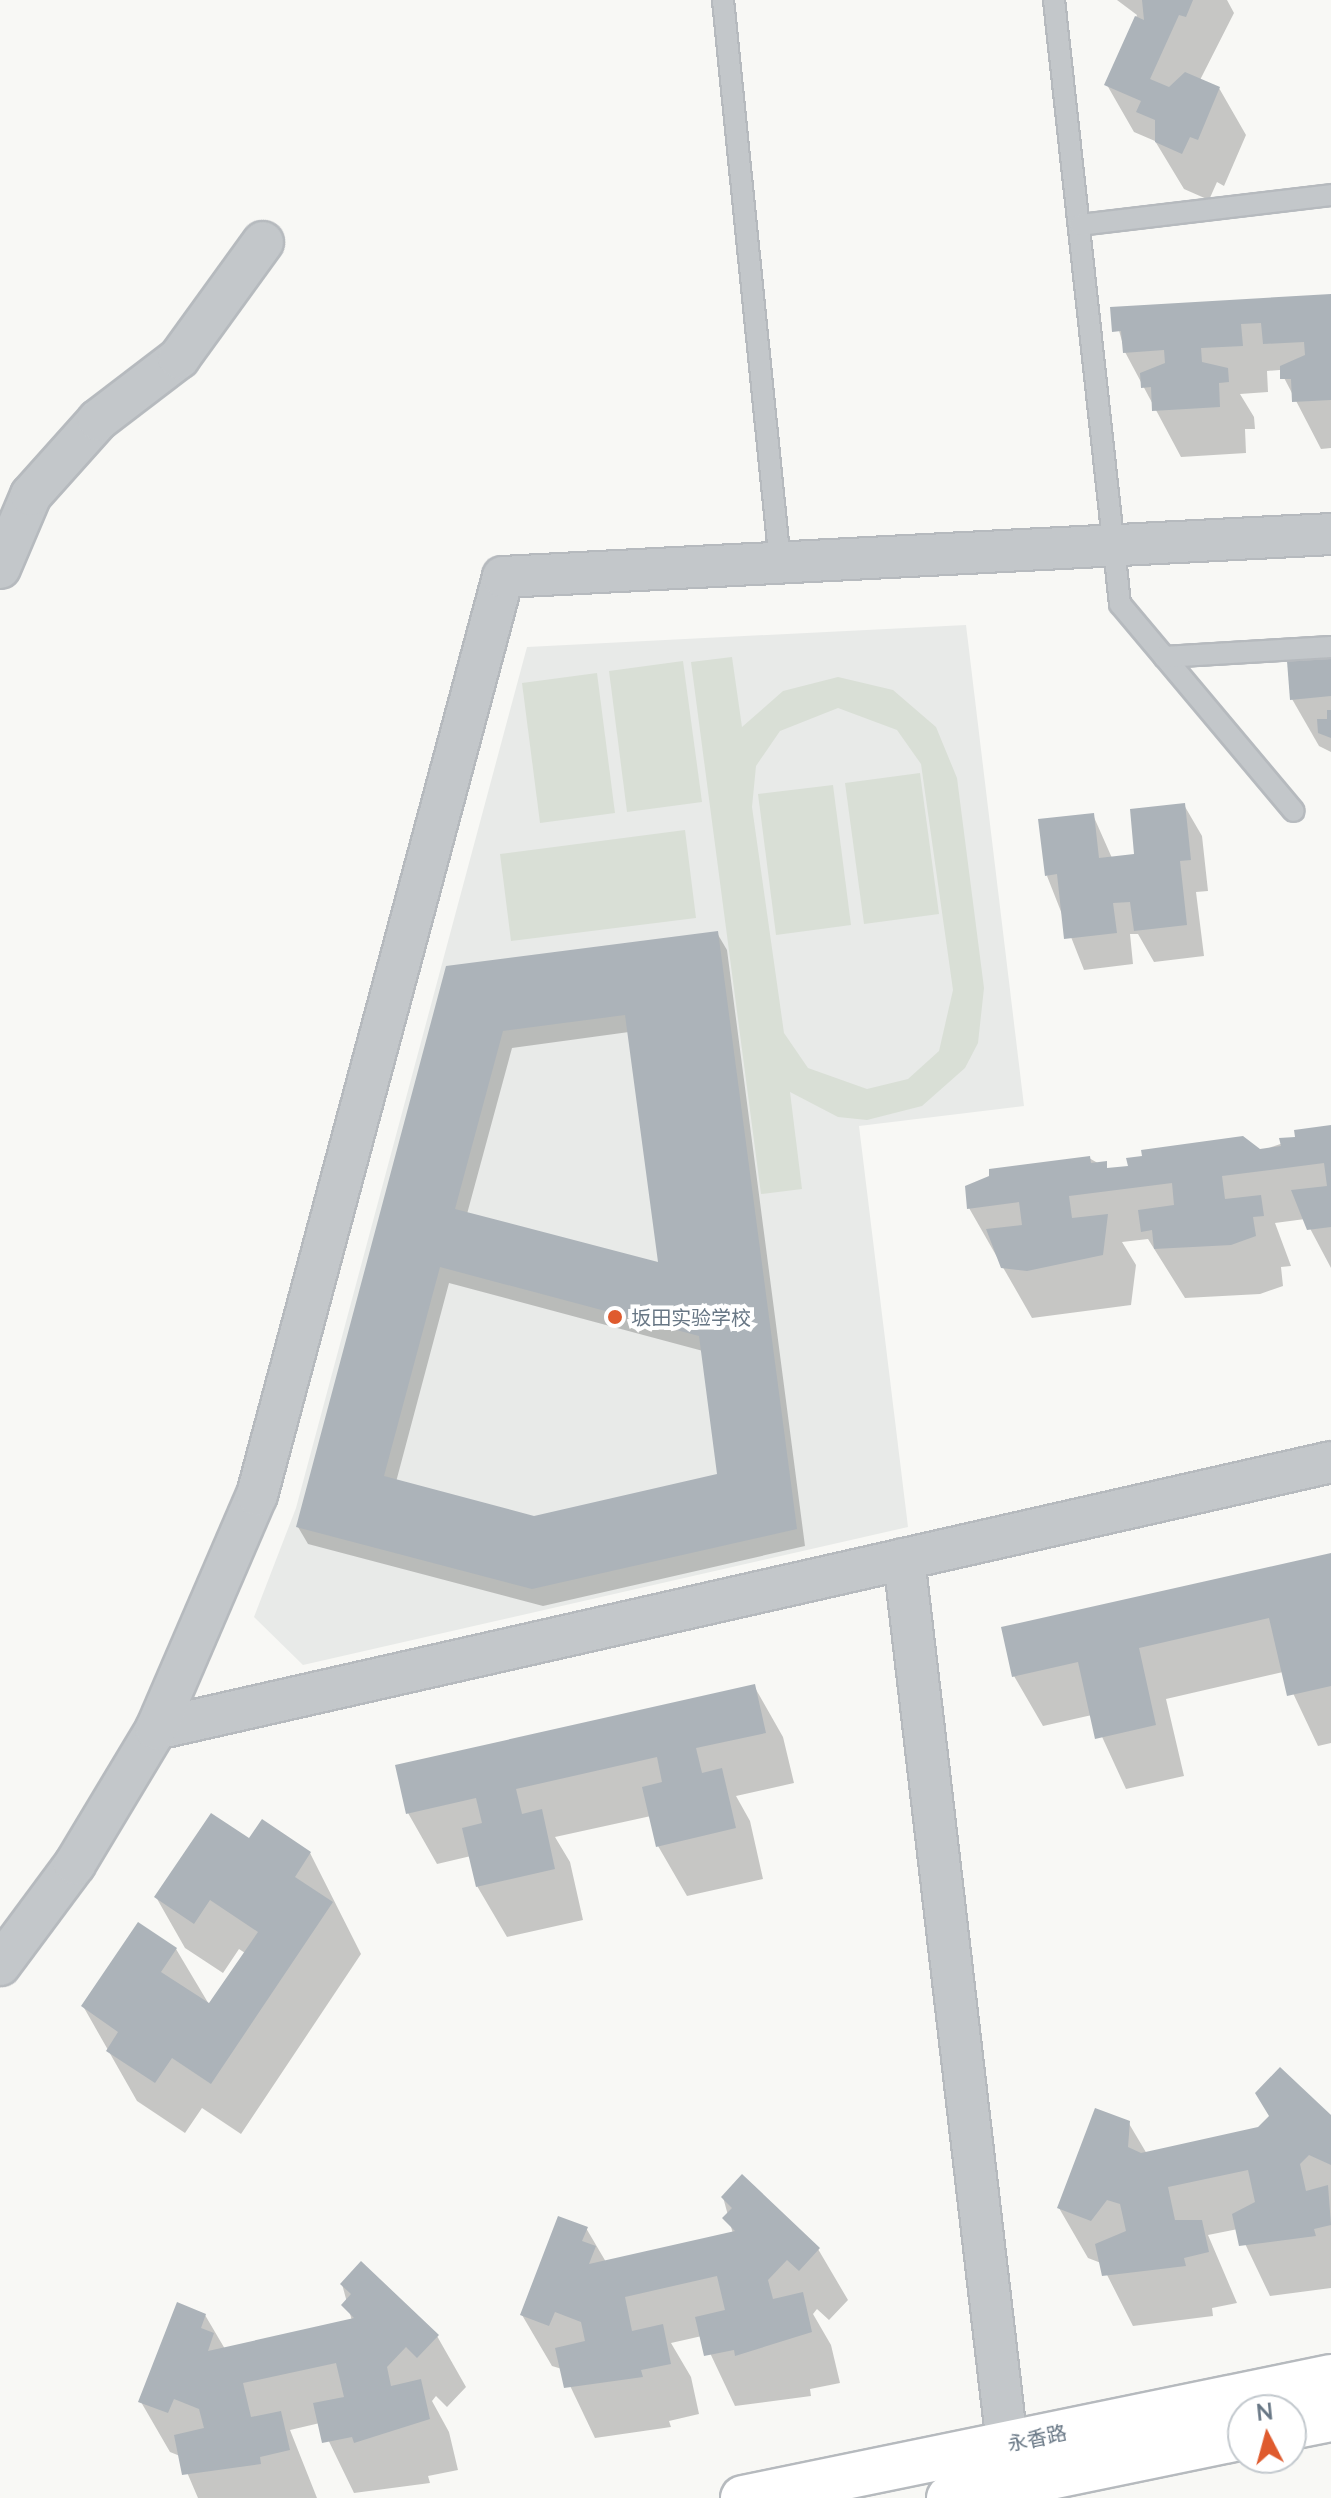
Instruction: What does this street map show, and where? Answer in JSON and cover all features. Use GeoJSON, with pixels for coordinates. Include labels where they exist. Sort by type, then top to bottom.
{"type":"FeatureCollection","features":[{"type":"Feature","properties":{"kind":"main road","name":"永香路"},"geometry":{"type":"LineString","coordinates":[[743,2498],[1331,2377]]}},
{"type":"Feature","properties":{"kind":"main road"},"geometry":{"type":"LineString","coordinates":[[1307,2424],[1331,2419]]}},
{"type":"Feature","properties":{"kind":"main road","name":"永香路"},"geometry":{"type":"LineString","coordinates":[[949,2498],[1227,2440]]}},
{"type":"Feature","properties":{"kind":"street"},"geometry":{"type":"LineString","coordinates":[[0,568],[31,495],[98,420],[179,358],[263,242]]}},
{"type":"Feature","properties":{"kind":"street"},"geometry":{"type":"LineString","coordinates":[[0,1965],[75,1864],[156,1729],[257,1495],[503,577],[1331,534]]}},
{"type":"Feature","properties":{"kind":"street"},"geometry":{"type":"LineString","coordinates":[[156,1729],[1331,1462]]}},
{"type":"Feature","properties":{"kind":"street"},"geometry":{"type":"LineString","coordinates":[[904,1559],[1007,2444]]}},
{"type":"Feature","properties":{"kind":"lane"},"geometry":{"type":"LineString","coordinates":[[723,0],[780,563]]}},
{"type":"Feature","properties":{"kind":"lane"},"geometry":{"type":"LineString","coordinates":[[1054,0],[1120,604],[1294,811]]}},
{"type":"Feature","properties":{"kind":"lane"},"geometry":{"type":"LineString","coordinates":[[1080,225],[1331,195]]}},
{"type":"Feature","properties":{"kind":"lane"},"geometry":{"type":"LineString","coordinates":[[1164,657],[1331,647]]}},
{"type":"Feature","properties":{"kind":"shaded area","name":"坂田实验学校"},"geometry":{"type":"Polygon","coordinates":[[[966,625],[1024,1106],[859,1126],[908,1527],[303,1665],[254,1617],[296,1508],[527,647],[966,625]]]}},
{"type":"Feature","properties":{"kind":"shaded area"},"geometry":{"type":"Polygon","coordinates":[[[732,657],[742,727],[783,691],[838,677],[893,690],[936,727],[957,778],[984,988],[978,1043],[965,1068],[922,1106],[867,1120],[838,1117],[790,1092],[802,1189],[761,1194],[691,662],[732,657]],[[838,708],[780,731],[756,766],[752,807],[784,1033],[808,1068],[867,1089],[908,1079],[939,1051],[953,990],[921,764],[897,730],[838,708]]]}},
{"type":"Feature","properties":{"kind":"shaded area"},"geometry":{"type":"Polygon","coordinates":[[[683,661],[702,802],[627,812],[609,671],[683,661]]]}},
{"type":"Feature","properties":{"kind":"shaded area"},"geometry":{"type":"Polygon","coordinates":[[[597,673],[615,813],[540,823],[522,683],[597,673]]]}},
{"type":"Feature","properties":{"kind":"shaded area"},"geometry":{"type":"Polygon","coordinates":[[[920,773],[939,914],[864,924],[845,783],[920,773]]]}},
{"type":"Feature","properties":{"kind":"shaded area"},"geometry":{"type":"Polygon","coordinates":[[[833,785],[851,925],[776,935],[758,794],[833,785]]]}},
{"type":"Feature","properties":{"kind":"shaded area"},"geometry":{"type":"Polygon","coordinates":[[[685,830],[696,918],[511,941],[500,854],[685,830]]]}},
{"type":"Feature","properties":{"kind":"building"},"geometry":{"type":"Polygon","coordinates":[[[1142,0],[1193,0],[1186,17],[1179,15],[1150,79],[1169,87],[1185,72],[1220,87],[1198,140],[1190,137],[1182,154],[1155,142],[1155,120],[1136,112],[1141,101],[1104,85],[1135,16],[1144,20],[1142,0]]]}},
{"type":"Feature","properties":{"kind":"building"},"geometry":{"type":"Polygon","coordinates":[[[1331,294],[1331,400],[1292,402],[1291,379],[1280,379],[1280,366],[1305,355],[1304,342],[1263,344],[1261,323],[1241,324],[1243,346],[1201,348],[1202,362],[1228,368],[1229,382],[1219,383],[1220,407],[1152,411],[1151,387],[1141,388],[1140,373],[1165,363],[1164,350],[1123,353],[1121,331],[1112,332],[1110,307],[1331,294]]]}},
{"type":"Feature","properties":{"kind":"building"},"geometry":{"type":"Polygon","coordinates":[[[1331,658],[1331,696],[1290,700],[1287,661],[1331,658]]]}},
{"type":"Feature","properties":{"kind":"building"},"geometry":{"type":"Polygon","coordinates":[[[1327,710],[1331,710],[1331,738],[1318,733],[1317,719],[1327,719],[1327,710]]]}},
{"type":"Feature","properties":{"kind":"building"},"geometry":{"type":"Polygon","coordinates":[[[1185,803],[1191,860],[1180,861],[1187,925],[1134,931],[1130,902],[1113,903],[1117,933],[1064,939],[1057,874],[1045,876],[1038,819],[1094,813],[1099,858],[1134,854],[1130,809],[1185,803]]]}},
{"type":"Feature","properties":{"kind":"building"},"geometry":{"type":"Polygon","coordinates":[[[718,931],[797,1529],[532,1589],[296,1527],[446,966],[718,931]],[[625,1015],[503,1031],[455,1209],[658,1262],[625,1015]],[[440,1267],[384,1476],[534,1516],[717,1474],[699,1336],[440,1267]]]}},
{"type":"Feature","properties":{"kind":"building"},"geometry":{"type":"Polygon","coordinates":[[[1331,1125],[1331,1227],[1307,1230],[1291,1190],[1327,1186],[1324,1163],[1222,1176],[1225,1199],[1261,1195],[1264,1216],[1253,1217],[1256,1236],[1231,1245],[1154,1249],[1152,1230],[1141,1232],[1138,1210],[1174,1205],[1172,1183],[1069,1196],[1072,1218],[1108,1214],[1103,1255],[1027,1271],[1001,1268],[986,1229],[1022,1225],[1019,1202],[967,1209],[965,1186],[989,1176],[989,1169],[1090,1156],[1091,1163],[1107,1161],[1107,1168],[1128,1166],[1126,1158],[1142,1156],[1141,1150],[1243,1136],[1260,1149],[1281,1146],[1279,1138],[1295,1137],[1294,1130],[1331,1125]]]}},
{"type":"Feature","properties":{"kind":"building"},"geometry":{"type":"Polygon","coordinates":[[[1331,1553],[1331,1686],[1287,1696],[1269,1618],[1139,1648],[1156,1725],[1095,1739],[1078,1662],[1012,1677],[1001,1627],[1331,1553]]]}},
{"type":"Feature","properties":{"kind":"building"},"geometry":{"type":"Polygon","coordinates":[[[755,1684],[766,1733],[696,1748],[702,1773],[722,1768],[736,1828],[656,1847],[642,1787],[662,1782],[657,1757],[516,1789],[522,1814],[542,1809],[555,1869],[476,1887],[462,1828],[482,1823],[476,1798],[406,1814],[395,1765],[755,1684]]]}},
{"type":"Feature","properties":{"kind":"building"},"geometry":{"type":"Polygon","coordinates":[[[211,1813],[249,1838],[262,1819],[311,1852],[295,1877],[333,1902],[211,2084],[172,2058],[155,2083],[106,2051],[118,2032],[81,2006],[138,1922],[177,1948],[161,1972],[209,2003],[258,1932],[210,1900],[194,1924],[154,1897],[211,1813]]]}},
{"type":"Feature","properties":{"kind":"building"},"geometry":{"type":"Polygon","coordinates":[[[1280,2067],[1331,2115],[1331,2165],[1309,2155],[1300,2164],[1306,2191],[1328,2185],[1331,2225],[1314,2229],[1316,2236],[1239,2246],[1232,2214],[1255,2202],[1248,2170],[1168,2187],[1175,2220],[1202,2220],[1209,2252],[1184,2258],[1186,2266],[1102,2276],[1095,2244],[1126,2231],[1120,2204],[1107,2200],[1091,2221],[1057,2208],[1095,2108],[1130,2121],[1128,2147],[1141,2153],[1258,2127],[1269,2116],[1255,2093],[1280,2067]]]}},
{"type":"Feature","properties":{"kind":"building"},"geometry":{"type":"Polygon","coordinates":[[[742,2174],[820,2248],[799,2271],[787,2260],[768,2280],[773,2299],[803,2292],[812,2332],[735,2356],[734,2350],[704,2356],[695,2317],[725,2310],[717,2276],[625,2297],[632,2331],[663,2324],[671,2364],[641,2370],[643,2377],[564,2388],[555,2348],[585,2341],[581,2322],[555,2312],[549,2326],[520,2315],[558,2216],[588,2227],[582,2241],[596,2246],[589,2264],[735,2231],[722,2218],[732,2208],[721,2197],[742,2174]]]}},
{"type":"Feature","properties":{"kind":"building"},"geometry":{"type":"Polygon","coordinates":[[[361,2261],[439,2335],[417,2358],[406,2347],[387,2367],[391,2386],[421,2379],[430,2419],[354,2443],[352,2437],[322,2443],[313,2403],[344,2397],[336,2363],[243,2383],[251,2417],[281,2411],[290,2450],[260,2457],[261,2464],[182,2475],[174,2435],[204,2428],[199,2409],[174,2399],[168,2413],[138,2402],[177,2302],[206,2314],[201,2328],[214,2333],[208,2351],[354,2318],[341,2305],[351,2294],[340,2284],[361,2261]]]}},
{"type":"Feature","properties":{"kind":"place","name":"坂田实验学校"},"geometry":{"type":"Point","coordinates":[615,1317]}}]}
